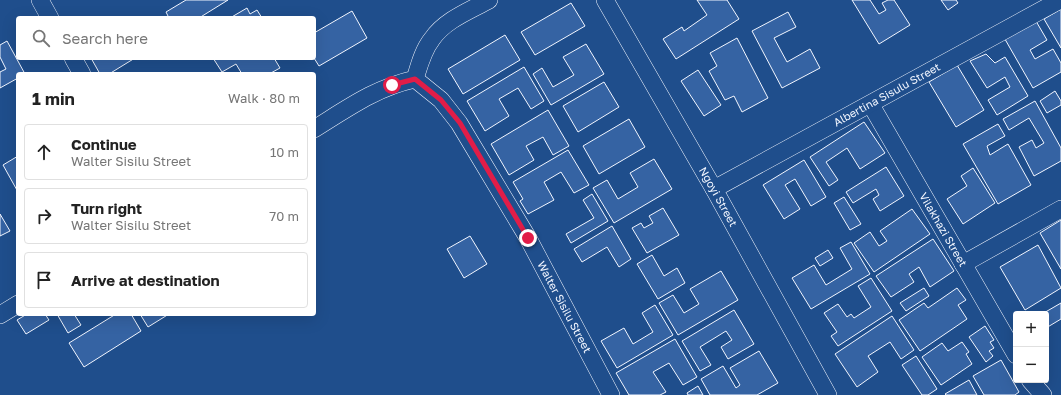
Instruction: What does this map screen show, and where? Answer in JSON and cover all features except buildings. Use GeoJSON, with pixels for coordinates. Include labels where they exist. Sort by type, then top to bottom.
{"type":"FeatureCollection","features":[{"type":"Feature","properties":{"kind":"street"},"geometry":{"type":"LineString","coordinates":[[40,0],[49,16]]}},
{"type":"Feature","properties":{"kind":"street"},"geometry":{"type":"LineString","coordinates":[[316,128],[366,98],[392,85],[415,79],[431,40],[440,30],[452,20],[489,0]]}},
{"type":"Feature","properties":{"kind":"street","name":"Ngoyi Street"},"geometry":{"type":"LineString","coordinates":[[605,0],[714,189],[828,395]]}},
{"type":"Feature","properties":{"kind":"street","name":"Albertina Sisulu Street"},"geometry":{"type":"LineString","coordinates":[[714,189],[871,105],[1060,0]]}},
{"type":"Feature","properties":{"kind":"street"},"geometry":{"type":"LineString","coordinates":[[74,60],[81,72]]}},
{"type":"Feature","properties":{"kind":"street","name":"Walter Sisilu Street"},"geometry":{"type":"LineString","coordinates":[[415,79],[441,100],[460,123],[528,238],[611,395]]}},
{"type":"Feature","properties":{"kind":"street","name":"Vilakhazi Street"},"geometry":{"type":"LineString","coordinates":[[871,105],[1013,350]]}},
{"type":"Feature","properties":{"kind":"street"},"geometry":{"type":"LineString","coordinates":[[963,264],[1061,209]]}},
{"type":"Feature","properties":{"kind":"street"},"geometry":{"type":"LineString","coordinates":[[0,315],[16,305]]}},
{"type":"Feature","properties":{"kind":"street"},"geometry":{"type":"LineString","coordinates":[[1033,383],[1043,395]]}},
{"type":"Feature","properties":{"kind":"route"},"geometry":{"type":"LineString","coordinates":[[392,85],[415,79],[441,100],[460,123],[528,238]]}}]}
